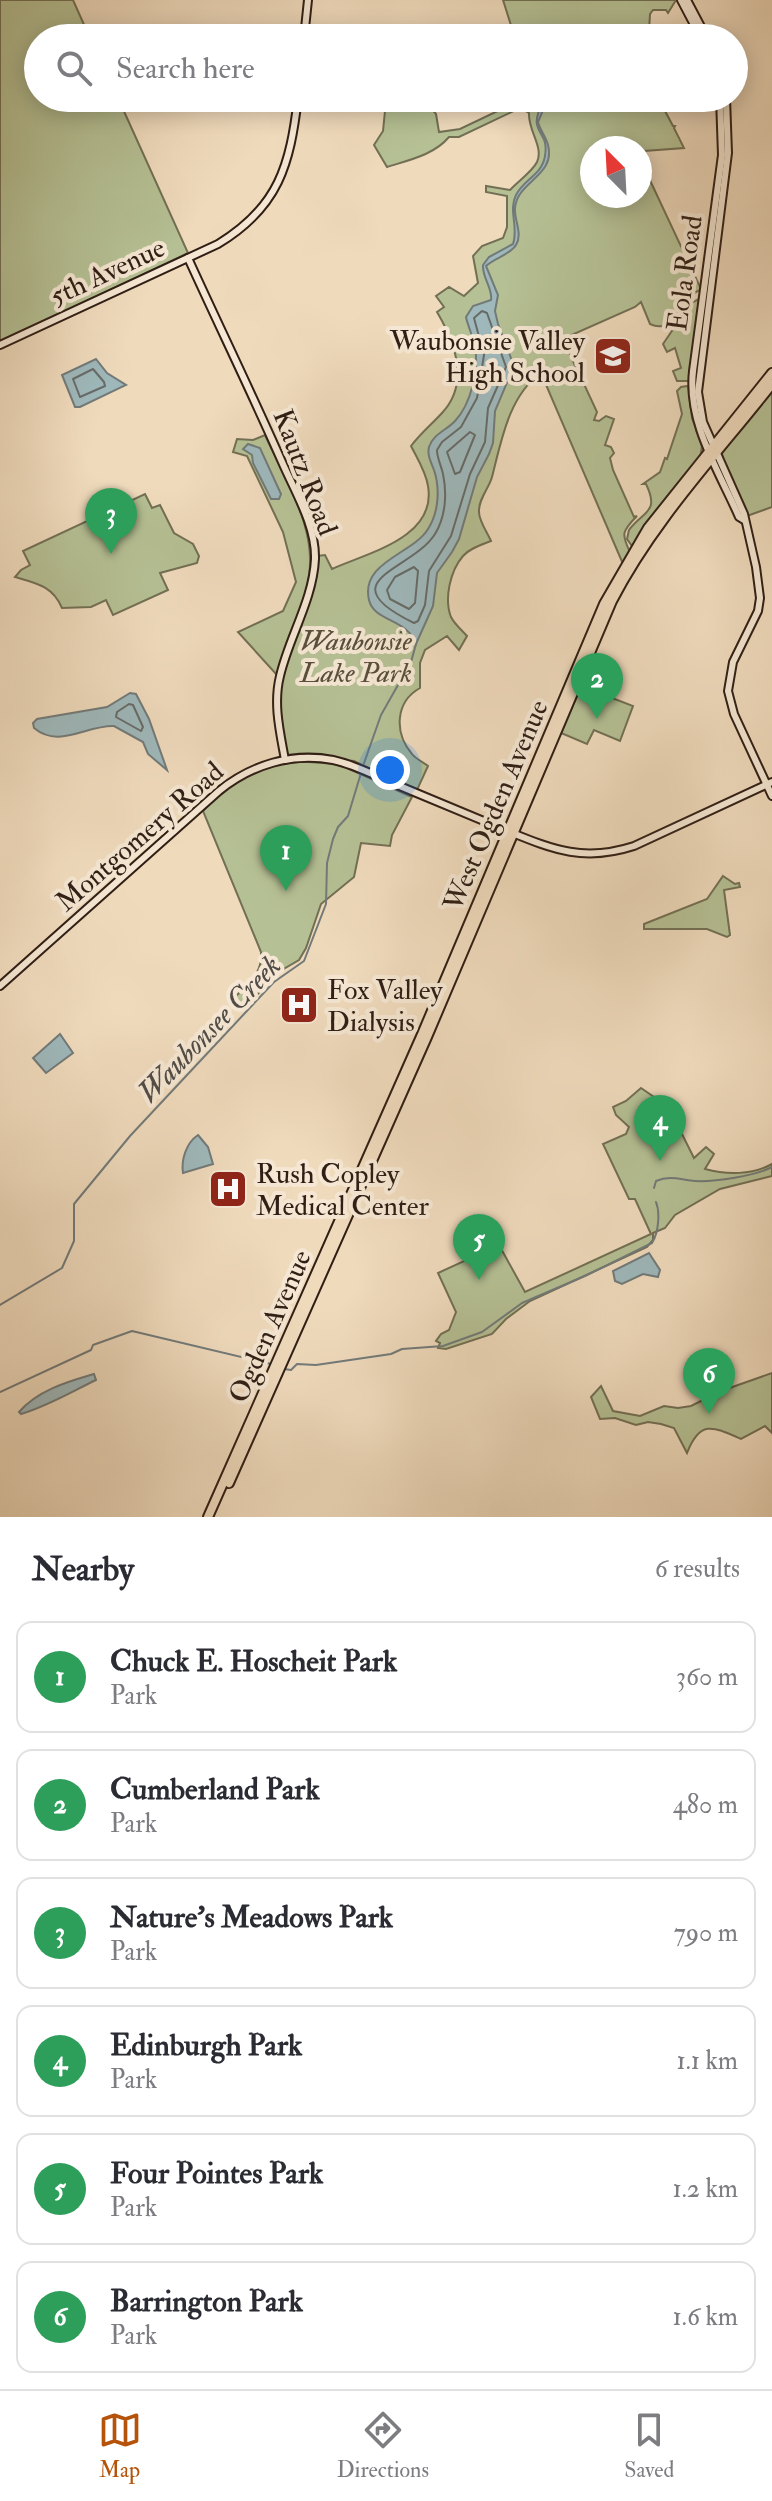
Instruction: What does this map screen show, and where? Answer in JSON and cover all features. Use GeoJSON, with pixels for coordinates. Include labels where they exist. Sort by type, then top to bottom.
{"type":"FeatureCollection","features":[{"type":"Feature","properties":{"kind":"main road","name":"West Ogden Avenue"},"geometry":{"type":"LineString","coordinates":[[713,452],[772,373]]}},
{"type":"Feature","properties":{"kind":"main road","name":"West Ogden Avenue"},"geometry":{"type":"LineString","coordinates":[[467,935],[611,590],[648,528],[772,384]]}},
{"type":"Feature","properties":{"kind":"main road","name":"Ogden Avenue"},"geometry":{"type":"LineString","coordinates":[[211,1517],[467,935]]}},
{"type":"Feature","properties":{"kind":"street"},"geometry":{"type":"LineString","coordinates":[[305,24],[308,0]]}},
{"type":"Feature","properties":{"kind":"street"},"geometry":{"type":"LineString","coordinates":[[681,0],[694,24]]}},
{"type":"Feature","properties":{"kind":"street"},"geometry":{"type":"LineString","coordinates":[[687,0],[700,24]]}},
{"type":"Feature","properties":{"kind":"street","name":"5th Avenue"},"geometry":{"type":"LineString","coordinates":[[0,345],[234,234],[255,217],[272,197],[290,151],[296,112]]}},
{"type":"Feature","properties":{"kind":"street","name":"Eola Road"},"geometry":{"type":"LineString","coordinates":[[723,112],[722,155],[692,383],[694,414],[744,514],[753,549],[760,598],[757,616],[731,668],[728,691],[732,708],[769,783],[772,796]]}},
{"type":"Feature","properties":{"kind":"street","name":"Kautz Road"},"geometry":{"type":"LineString","coordinates":[[188,258],[276,450],[312,537],[315,558],[310,586],[285,658],[277,693],[285,760]]}},
{"type":"Feature","properties":{"kind":"street","name":"Montgomery Road"},"geometry":{"type":"LineString","coordinates":[[0,986],[227,784],[258,768],[285,760],[333,760],[356,767],[563,852],[585,854],[610,852],[639,844],[769,783]]}},
{"type":"Feature","properties":{"kind":"green space"},"geometry":{"type":"Polygon","coordinates":[[[0,0],[73,0],[84,24],[24,24],[24,112],[124,112],[188,253],[0,342],[0,0]]]}},
{"type":"Feature","properties":{"kind":"green space"},"geometry":{"type":"Polygon","coordinates":[[[503,0],[676,0],[668,13],[666,10],[653,10],[649,24],[511,24],[503,0]]]}},
{"type":"Feature","properties":{"kind":"green space","name":"Waubonsie Lake Park"},"geometry":{"type":"Polygon","coordinates":[[[385,112],[434,112],[439,132],[460,129],[496,112],[512,112],[459,137],[449,137],[421,156],[387,167],[374,145],[383,131],[385,112]]]}},
{"type":"Feature","properties":{"kind":"green space","name":"Waubonsie Lake Park"},"geometry":{"type":"Polygon","coordinates":[[[527,112],[666,112],[684,148],[652,150],[652,136],[580,136],[580,208],[652,208],[652,185],[701,289],[687,299],[671,321],[662,326],[650,324],[641,302],[567,337],[565,342],[597,412],[594,420],[599,421],[606,416],[614,419],[605,445],[611,447],[614,453],[610,458],[613,470],[634,517],[637,516],[624,533],[630,552],[623,564],[541,373],[530,382],[514,406],[479,508],[480,519],[491,541],[463,556],[450,585],[448,602],[451,617],[467,636],[459,650],[447,636],[425,650],[420,663],[420,688],[402,709],[400,728],[406,746],[428,766],[417,790],[354,761],[287,755],[279,709],[282,683],[294,629],[317,556],[325,555],[332,569],[396,541],[422,519],[428,504],[428,486],[411,446],[451,401],[458,376],[450,337],[437,312],[444,307],[436,296],[449,287],[464,296],[478,283],[473,256],[482,246],[503,238],[507,227],[507,196],[486,192],[486,186],[510,190],[535,166],[539,151],[527,112]]]}},
{"type":"Feature","properties":{"kind":"green space"},"geometry":{"type":"Polygon","coordinates":[[[699,299],[690,377],[688,381],[677,381],[673,371],[681,368],[675,348],[667,352],[663,344],[691,303],[699,299]]]}},
{"type":"Feature","properties":{"kind":"green space"},"geometry":{"type":"Polygon","coordinates":[[[688,386],[692,418],[702,446],[700,459],[632,546],[627,539],[629,530],[648,511],[651,501],[646,484],[643,484],[660,472],[667,459],[682,414],[677,391],[688,386]]]}},
{"type":"Feature","properties":{"kind":"green space"},"geometry":{"type":"Polygon","coordinates":[[[772,387],[772,507],[747,516],[722,453],[772,387]]]}},
{"type":"Feature","properties":{"kind":"green space"},"geometry":{"type":"Polygon","coordinates":[[[265,435],[299,508],[309,547],[310,567],[307,587],[277,675],[238,632],[283,611],[296,582],[283,532],[247,456],[233,452],[237,439],[253,440],[265,435]]]}},
{"type":"Feature","properties":{"kind":"green space"},"geometry":{"type":"Polygon","coordinates":[[[145,494],[152,508],[160,505],[174,533],[193,544],[199,556],[197,563],[160,573],[168,590],[113,615],[106,600],[91,607],[62,608],[49,590],[15,577],[30,565],[23,551],[145,494]]]}},
{"type":"Feature","properties":{"kind":"green space"},"geometry":{"type":"Polygon","coordinates":[[[581,686],[633,706],[620,741],[594,730],[587,744],[561,733],[581,686]]]}},
{"type":"Feature","properties":{"kind":"green space"},"geometry":{"type":"Polygon","coordinates":[[[294,761],[338,764],[412,797],[392,835],[390,846],[361,843],[354,877],[321,904],[299,960],[275,974],[245,1009],[235,1006],[233,1000],[253,979],[261,952],[203,811],[232,784],[268,768],[294,761]]]}},
{"type":"Feature","properties":{"kind":"green space"},"geometry":{"type":"Polygon","coordinates":[[[723,876],[735,884],[739,883],[740,887],[724,890],[730,935],[727,937],[707,929],[644,929],[644,924],[707,899],[723,876]]]}},
{"type":"Feature","properties":{"kind":"green space"},"geometry":{"type":"Polygon","coordinates":[[[641,1088],[654,1097],[652,1113],[675,1120],[694,1158],[706,1147],[714,1154],[705,1169],[739,1173],[772,1164],[772,1176],[720,1189],[675,1215],[665,1228],[653,1233],[653,1240],[647,1247],[530,1301],[492,1334],[446,1349],[438,1348],[440,1343],[436,1341],[449,1330],[456,1312],[438,1273],[499,1245],[525,1292],[651,1234],[635,1199],[629,1199],[603,1144],[626,1134],[629,1127],[616,1115],[613,1107],[641,1088]]]}},
{"type":"Feature","properties":{"kind":"green space"},"geometry":{"type":"Polygon","coordinates":[[[772,1373],[772,1433],[765,1426],[741,1439],[708,1429],[697,1435],[687,1453],[674,1428],[648,1422],[636,1425],[615,1418],[600,1419],[591,1397],[601,1386],[613,1411],[640,1416],[664,1406],[691,1406],[721,1391],[772,1373]]]}},
{"type":"Feature","properties":{"kind":"water"},"geometry":{"type":"Polygon","coordinates":[[[539,112],[542,112],[538,122],[548,145],[549,156],[542,171],[517,199],[515,213],[519,236],[516,245],[486,266],[498,295],[495,311],[498,324],[514,366],[495,411],[493,443],[477,477],[459,539],[437,573],[433,606],[416,644],[406,629],[372,607],[368,587],[380,567],[421,538],[434,515],[437,484],[429,447],[437,435],[461,414],[469,396],[475,376],[476,355],[466,317],[473,306],[491,300],[483,265],[489,257],[513,244],[513,213],[516,195],[543,162],[546,147],[537,119],[539,112]]]}},
{"type":"Feature","properties":{"kind":"water"},"geometry":{"type":"Polygon","coordinates":[[[96,359],[107,373],[126,385],[75,407],[62,375],[96,359]]]}},
{"type":"Feature","properties":{"kind":"water"},"geometry":{"type":"Polygon","coordinates":[[[248,444],[260,448],[281,494],[279,499],[271,499],[252,455],[243,449],[248,444]]]}},
{"type":"Feature","properties":{"kind":"water"},"geometry":{"type":"Polygon","coordinates":[[[130,693],[136,694],[149,719],[167,770],[148,754],[143,742],[114,726],[63,736],[43,734],[34,728],[33,723],[37,719],[107,707],[130,693]]]}},
{"type":"Feature","properties":{"kind":"water"},"geometry":{"type":"Polygon","coordinates":[[[60,1034],[73,1053],[46,1073],[33,1058],[60,1034]]]}},
{"type":"Feature","properties":{"kind":"water"},"geometry":{"type":"Polygon","coordinates":[[[198,1135],[208,1147],[213,1164],[183,1173],[185,1152],[198,1135]]]}},
{"type":"Feature","properties":{"kind":"water"},"geometry":{"type":"Polygon","coordinates":[[[649,1253],[660,1270],[658,1277],[643,1274],[622,1284],[615,1281],[613,1271],[649,1253]]]}},
{"type":"Feature","properties":{"kind":"water"},"geometry":{"type":"Polygon","coordinates":[[[94,1374],[96,1380],[41,1407],[19,1412],[44,1392],[94,1374]]]}},
{"type":"Feature","properties":{"kind":"waterway","name":"Waubonsee Creek"},"geometry":{"type":"LineString","coordinates":[[363,766],[381,715],[411,662],[416,644]]}},
{"type":"Feature","properties":{"kind":"waterway","name":"Waubonsee Creek"},"geometry":{"type":"LineString","coordinates":[[0,1305],[62,1268],[74,1241],[74,1204],[130,1136],[274,982],[304,961],[326,904],[327,863],[333,839],[348,816],[361,773]]}},
{"type":"Feature","properties":{"kind":"waterway"},"geometry":{"type":"LineString","coordinates":[[654,1188],[656,1181],[666,1178],[695,1181],[724,1179],[772,1167]]}},
{"type":"Feature","properties":{"kind":"waterway"},"geometry":{"type":"LineString","coordinates":[[284,1369],[291,1370],[297,1364],[316,1365],[391,1354],[402,1349],[443,1346],[482,1332],[522,1303],[652,1243],[658,1222],[656,1202]]}},
{"type":"Feature","properties":{"kind":"waterway"},"geometry":{"type":"LineString","coordinates":[[0,1392],[91,1350],[93,1345],[132,1331],[271,1364]]}},
{"type":"Feature","properties":{"kind":"place","name":"Waubonsie Valley High School"},"geometry":{"type":"Point","coordinates":[613,356]}},
{"type":"Feature","properties":{"kind":"place","name":"Nature's Meadows Park"},"geometry":{"type":"Point","coordinates":[111,554]}},
{"type":"Feature","properties":{"kind":"place","name":"Cumberland Park"},"geometry":{"type":"Point","coordinates":[597,719]}},
{"type":"Feature","properties":{"kind":"place","name":"Chuck E. Hoscheit Park"},"geometry":{"type":"Point","coordinates":[286,891]}},
{"type":"Feature","properties":{"kind":"place","name":"Fox Valley Dialysis"},"geometry":{"type":"Point","coordinates":[299,1005]}},
{"type":"Feature","properties":{"kind":"place","name":"Edinburgh Park"},"geometry":{"type":"Point","coordinates":[660,1161]}},
{"type":"Feature","properties":{"kind":"place","name":"Rush Copley Medical Center"},"geometry":{"type":"Point","coordinates":[228,1189]}},
{"type":"Feature","properties":{"kind":"place","name":"Four Pointes Park"},"geometry":{"type":"Point","coordinates":[479,1280]}},
{"type":"Feature","properties":{"kind":"place","name":"Barrington Park"},"geometry":{"type":"Point","coordinates":[709,1414]}}]}
